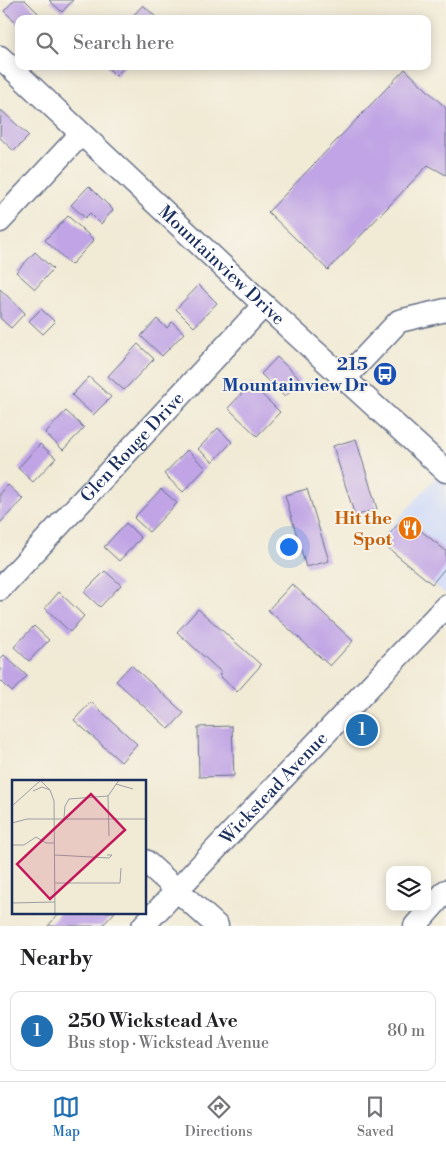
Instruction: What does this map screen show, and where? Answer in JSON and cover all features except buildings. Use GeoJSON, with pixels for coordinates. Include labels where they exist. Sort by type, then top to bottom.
{"type":"FeatureCollection","features":[{"type":"Feature","properties":{"kind":"street","name":"Mountainview Drive"},"geometry":{"type":"LineString","coordinates":[[0,57],[264,305],[346,377],[446,471]]}},
{"type":"Feature","properties":{"kind":"street"},"geometry":{"type":"LineString","coordinates":[[0,221],[81,134]]}},
{"type":"Feature","properties":{"kind":"street","name":"Glen Rouge Drive"},"geometry":{"type":"LineString","coordinates":[[0,589],[264,305]]}},
{"type":"Feature","properties":{"kind":"street"},"geometry":{"type":"LineString","coordinates":[[346,377],[399,321],[446,310]]}},
{"type":"Feature","properties":{"kind":"street","name":"Wickstead Avenue"},"geometry":{"type":"LineString","coordinates":[[143,926],[446,606]]}},
{"type":"Feature","properties":{"kind":"street"},"geometry":{"type":"LineString","coordinates":[[146,862],[218,926]]}},
{"type":"Feature","properties":{"kind":"street"},"geometry":{"type":"LineString","coordinates":[[415,926],[446,891]]}},
{"type":"Feature","properties":{"kind":"shaded area"},"geometry":{"type":"Polygon","coordinates":[[[443,469],[446,471],[446,594],[379,541],[443,469]]]}},
{"type":"Feature","properties":{"kind":"place","name":"215 Mountainview Dr"},"geometry":{"type":"Point","coordinates":[385,374]}},
{"type":"Feature","properties":{"kind":"place","name":"Hit the Spot"},"geometry":{"type":"Point","coordinates":[410,528]}},
{"type":"Feature","properties":{"kind":"place","name":"250 Wickstead Ave"},"geometry":{"type":"Point","coordinates":[362,730]}}]}
